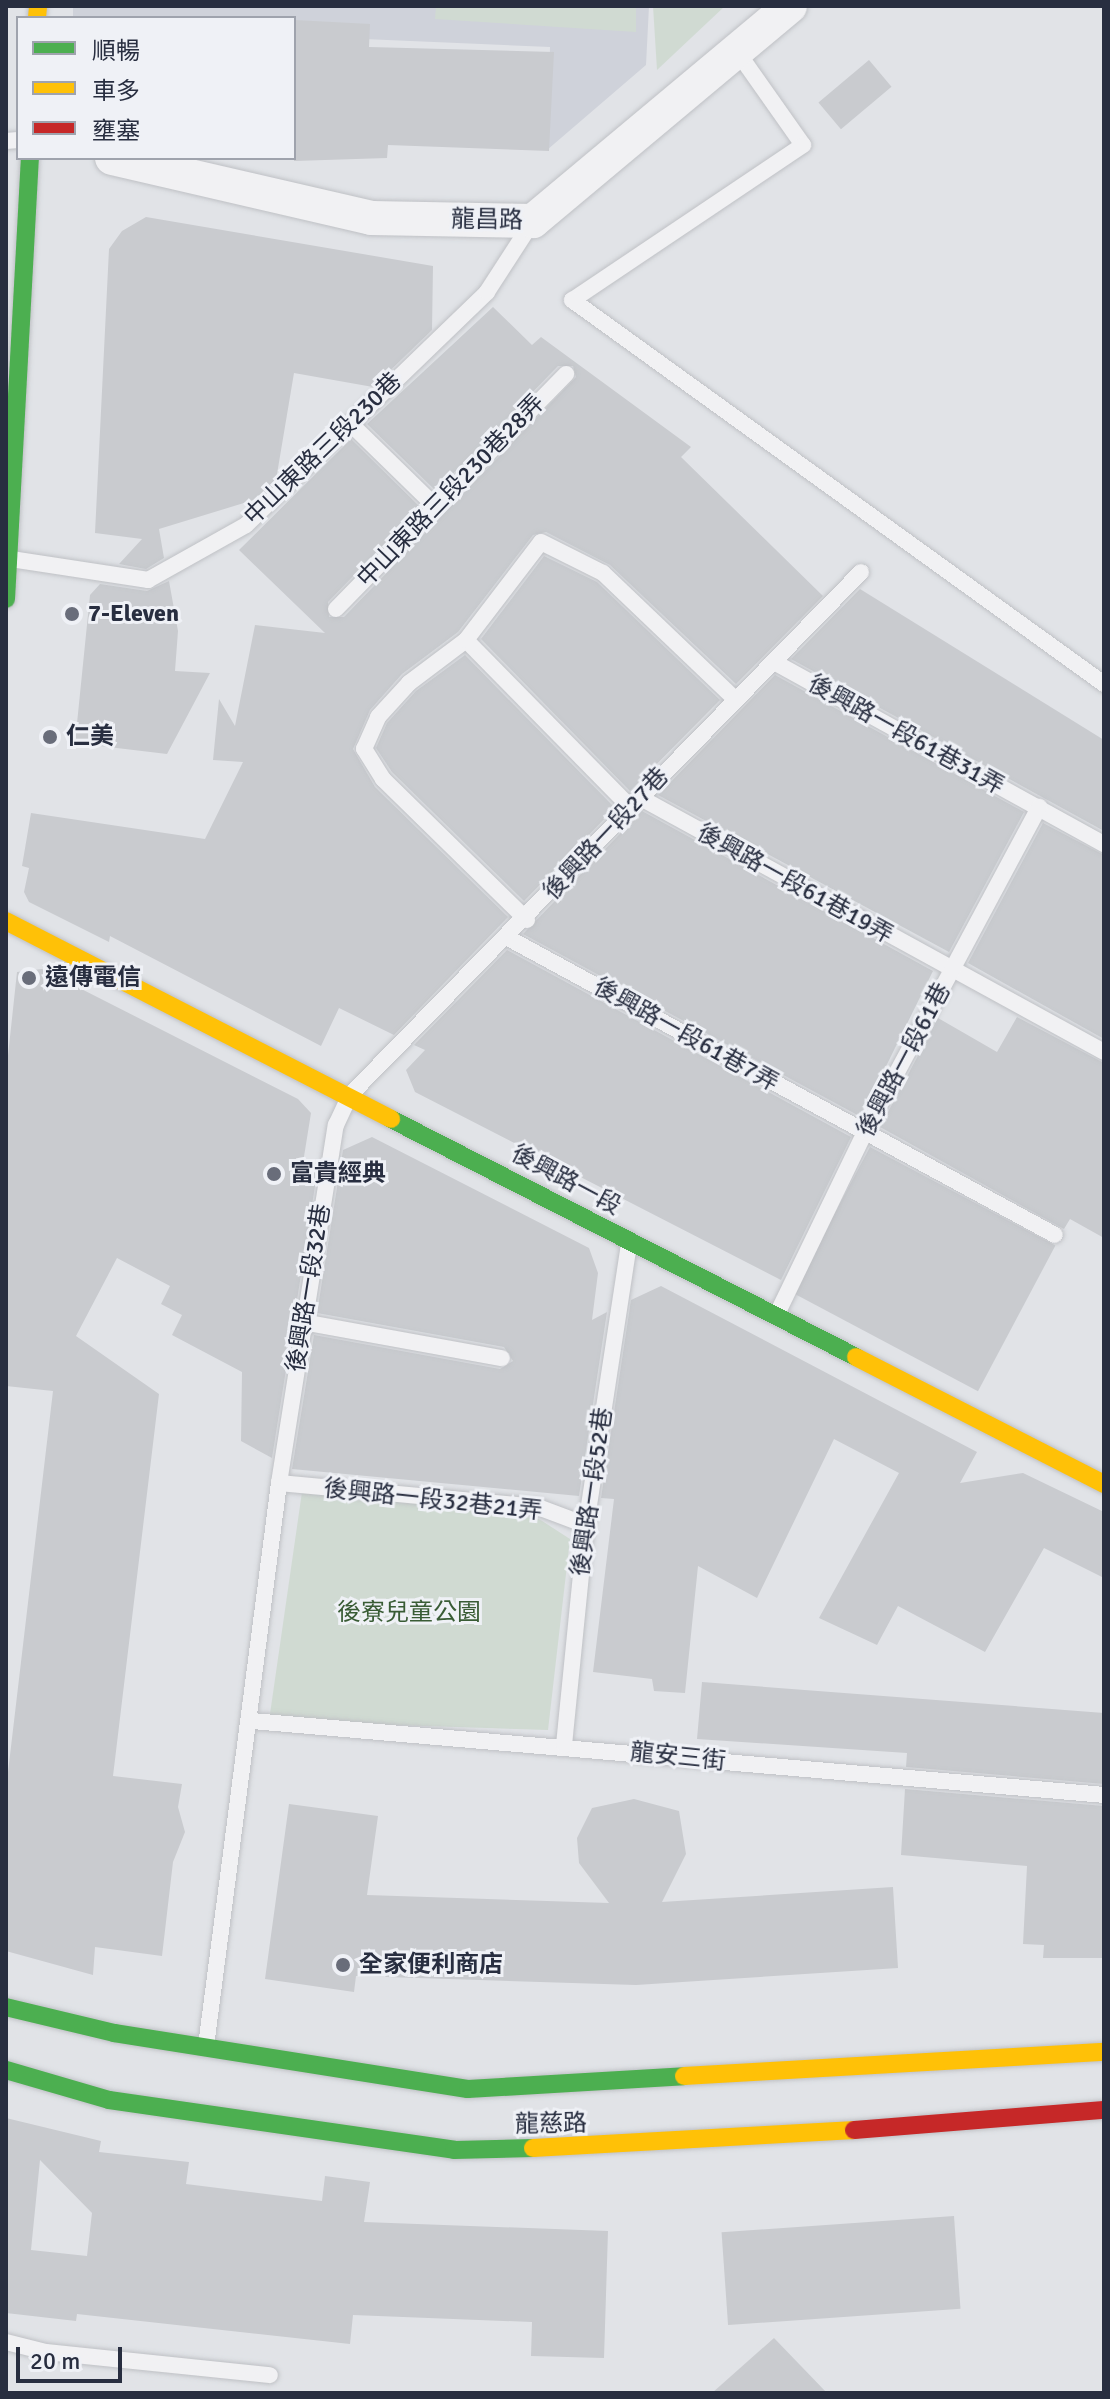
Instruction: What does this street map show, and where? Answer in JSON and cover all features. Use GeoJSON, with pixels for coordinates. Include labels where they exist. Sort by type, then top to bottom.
{"type":"FeatureCollection","features":[{"type":"Feature","properties":{"kind":"street","name":"龍昌路"},"geometry":{"type":"LineString","coordinates":[[121,160],[371,218],[533,221],[790,6]]}},
{"type":"Feature","properties":{"kind":"street"},"geometry":{"type":"LineString","coordinates":[[6,599],[15,353],[30,160]]}},
{"type":"Feature","properties":{"kind":"street","name":"後興路一段"},"geometry":{"type":"LineString","coordinates":[[6,921],[1104,1484]]}},
{"type":"Feature","properties":{"kind":"street","name":"龍慈路"},"geometry":{"type":"LineString","coordinates":[[6,2007],[205,2047],[468,2089],[1104,2052]]}},
{"type":"Feature","properties":{"kind":"street","name":"龍慈路"},"geometry":{"type":"LineString","coordinates":[[6,2070],[109,2100],[454,2150],[668,2145],[1104,2110]]}},
{"type":"Feature","properties":{"kind":"street"},"geometry":{"type":"LineString","coordinates":[[668,2145],[669,2075]]}},
{"type":"Feature","properties":{"kind":"lane"},"geometry":{"type":"LineString","coordinates":[[736,50],[803,145],[572,300],[1104,684]]}},
{"type":"Feature","properties":{"kind":"lane","name":"中山東路三段230巷"},"geometry":{"type":"LineString","coordinates":[[9,559],[148,580],[246,525],[487,292],[533,221]]}},
{"type":"Feature","properties":{"kind":"lane","name":"中山東路三段230巷28弄"},"geometry":{"type":"LineString","coordinates":[[336,609],[566,374]]}},
{"type":"Feature","properties":{"kind":"lane"},"geometry":{"type":"LineString","coordinates":[[351,424],[436,507]]}},
{"type":"Feature","properties":{"kind":"lane"},"geometry":{"type":"LineString","coordinates":[[527,920],[383,779],[364,749],[378,717],[399,694],[466,640],[541,542],[603,573],[734,698]]}},
{"type":"Feature","properties":{"kind":"lane","name":"後興路一段27巷"},"geometry":{"type":"LineString","coordinates":[[350,1095],[527,920],[634,802],[861,572]]}},
{"type":"Feature","properties":{"kind":"lane","name":"後興路一段61巷19弄"},"geometry":{"type":"LineString","coordinates":[[466,640],[634,802],[1104,1052]]}},
{"type":"Feature","properties":{"kind":"lane","name":"後興路一段61巷31弄"},"geometry":{"type":"LineString","coordinates":[[774,662],[1104,844]]}},
{"type":"Feature","properties":{"kind":"lane","name":"後興路一段61巷"},"geometry":{"type":"LineString","coordinates":[[776,1315],[865,1132],[1039,807]]}},
{"type":"Feature","properties":{"kind":"lane","name":"後興路一段61巷7弄"},"geometry":{"type":"LineString","coordinates":[[508,938],[1055,1235]]}},
{"type":"Feature","properties":{"kind":"lane","name":"後興路一段32巷"},"geometry":{"type":"LineString","coordinates":[[205,2047],[252,1721],[279,1483],[303,1322],[336,1125],[350,1095]]}},
{"type":"Feature","properties":{"kind":"lane","name":"後興路一段52巷"},"geometry":{"type":"LineString","coordinates":[[564,1745],[586,1525],[629,1240]]}},
{"type":"Feature","properties":{"kind":"lane"},"geometry":{"type":"LineString","coordinates":[[303,1322],[502,1358]]}},
{"type":"Feature","properties":{"kind":"lane","name":"後興路一段32巷21弄"},"geometry":{"type":"LineString","coordinates":[[279,1483],[538,1507],[586,1525]]}},
{"type":"Feature","properties":{"kind":"lane","name":"龍安三街"},"geometry":{"type":"LineString","coordinates":[[252,1721],[564,1745],[1104,1795]]}},
{"type":"Feature","properties":{"kind":"lane"},"geometry":{"type":"LineString","coordinates":[[6,2342],[46,2352],[270,2375]]}},
{"type":"Feature","properties":{"kind":"shaded area"},"geometry":{"type":"Polygon","coordinates":[[[73,6],[649,6],[646,65],[547,150],[550,47],[296,36],[296,16],[73,16],[73,6]]]}},
{"type":"Feature","properties":{"kind":"green space"},"geometry":{"type":"Polygon","coordinates":[[[436,6],[636,6],[636,32],[435,19],[436,6]]]}},
{"type":"Feature","properties":{"kind":"green space"},"geometry":{"type":"Polygon","coordinates":[[[653,6],[725,6],[657,70],[653,6]]]}},
{"type":"Feature","properties":{"kind":"green space","name":"後寮兒童公園"},"geometry":{"type":"Polygon","coordinates":[[[303,1485],[539,1519],[570,1539],[548,1730],[269,1721],[303,1485]]]}},
{"type":"Feature","properties":{"kind":"building"},"geometry":{"type":"Polygon","coordinates":[[[296,20],[370,24],[369,47],[554,52],[549,151],[388,145],[387,158],[294,161],[296,20]]]}},
{"type":"Feature","properties":{"kind":"building"},"geometry":{"type":"Polygon","coordinates":[[[869,60],[891,87],[841,129],[818,102],[869,60]]]}},
{"type":"Feature","properties":{"kind":"building"},"geometry":{"type":"Polygon","coordinates":[[[146,217],[433,266],[432,330],[373,387],[294,373],[276,480],[257,499],[159,529],[164,558],[146,569],[119,564],[142,539],[95,533],[109,249],[122,231],[146,217]]]}},
{"type":"Feature","properties":{"kind":"building"},"geometry":{"type":"Polygon","coordinates":[[[493,307],[532,345],[541,337],[691,447],[681,457],[823,596],[736,684],[610,565],[546,532],[533,535],[458,632],[402,674],[370,710],[353,749],[375,787],[508,917],[394,1035],[339,1008],[321,1046],[110,936],[109,942],[29,902],[24,892],[29,868],[22,866],[31,813],[205,839],[243,762],[213,760],[219,699],[235,726],[255,625],[325,633],[239,550],[351,439],[420,507],[328,602],[329,617],[344,617],[576,377],[573,366],[558,366],[436,491],[367,424],[493,307]]]}},
{"type":"Feature","properties":{"kind":"building"},"geometry":{"type":"Polygon","coordinates":[[[544,556],[597,582],[720,700],[630,791],[481,639],[544,556]]]}},
{"type":"Feature","properties":{"kind":"building"},"geometry":{"type":"Polygon","coordinates":[[[169,581],[178,631],[175,671],[210,673],[167,754],[75,743],[90,595],[100,584],[147,591],[169,581]]]}},
{"type":"Feature","properties":{"kind":"building"},"geometry":{"type":"Polygon","coordinates":[[[860,589],[1104,740],[1104,831],[791,659],[860,589]]]}},
{"type":"Feature","properties":{"kind":"building"},"geometry":{"type":"Polygon","coordinates":[[[465,655],[615,808],[524,901],[392,772],[376,748],[387,723],[416,691],[465,655]]]}},
{"type":"Feature","properties":{"kind":"building"},"geometry":{"type":"Polygon","coordinates":[[[775,675],[1024,812],[949,952],[658,795],[775,675]]]}},
{"type":"Feature","properties":{"kind":"building"},"geometry":{"type":"Polygon","coordinates":[[[642,811],[933,971],[861,1117],[523,934],[642,811]]]}},
{"type":"Feature","properties":{"kind":"building"},"geometry":{"type":"Polygon","coordinates":[[[1043,823],[1104,855],[1104,1039],[968,963],[1043,823]]]}},
{"type":"Feature","properties":{"kind":"building"},"geometry":{"type":"Polygon","coordinates":[[[507,950],[851,1137],[781,1280],[415,1092],[406,1070],[425,1050],[414,1045],[507,950]]]}},
{"type":"Feature","properties":{"kind":"building"},"geometry":{"type":"Polygon","coordinates":[[[42,969],[298,1099],[311,1113],[302,1169],[319,1161],[272,1458],[241,1441],[242,1372],[172,1335],[182,1315],[161,1304],[170,1286],[117,1258],[76,1336],[159,1394],[113,1776],[182,1784],[178,1807],[185,1832],[173,1862],[162,1956],[95,1947],[93,1975],[6,1951],[6,1789],[53,1391],[6,1386],[6,1074],[17,972],[42,969]]]}},
{"type":"Feature","properties":{"kind":"building"},"geometry":{"type":"Polygon","coordinates":[[[1017,1017],[1104,1063],[1104,1238],[1070,1219],[1064,1229],[880,1127],[938,1018],[997,1052],[1017,1017]]]}},
{"type":"Feature","properties":{"kind":"building"},"geometry":{"type":"Polygon","coordinates":[[[372,1137],[589,1248],[598,1273],[592,1320],[607,1312],[579,1496],[292,1469],[314,1335],[500,1369],[513,1361],[504,1347],[317,1313],[343,1150],[372,1137]]]}},
{"type":"Feature","properties":{"kind":"building"},"geometry":{"type":"Polygon","coordinates":[[[870,1147],[1055,1246],[978,1391],[793,1293],[870,1147]]]}},
{"type":"Feature","properties":{"kind":"building"},"geometry":{"type":"Polygon","coordinates":[[[661,1286],[977,1452],[960,1483],[1023,1473],[1104,1512],[1104,1578],[1044,1548],[985,1652],[898,1606],[877,1645],[819,1618],[899,1473],[834,1439],[757,1598],[698,1566],[685,1693],[654,1691],[652,1679],[593,1672],[614,1499],[601,1498],[631,1300],[661,1286]]]}},
{"type":"Feature","properties":{"kind":"building"},"geometry":{"type":"Polygon","coordinates":[[[702,1682],[1104,1713],[1104,1784],[906,1767],[907,1753],[697,1739],[702,1682]]]}},
{"type":"Feature","properties":{"kind":"building"},"geometry":{"type":"Polygon","coordinates":[[[905,1789],[1104,1806],[1104,1958],[1043,1958],[1044,1945],[1023,1944],[1027,1866],[901,1855],[905,1789]]]}},
{"type":"Feature","properties":{"kind":"building"},"geometry":{"type":"Polygon","coordinates":[[[634,1799],[679,1811],[686,1854],[662,1902],[893,1887],[898,1968],[636,1985],[356,1976],[354,1992],[265,1979],[289,1804],[378,1816],[367,1895],[609,1903],[579,1863],[577,1838],[592,1808],[634,1799]]]}},
{"type":"Feature","properties":{"kind":"building"},"geometry":{"type":"Polygon","coordinates":[[[6,2118],[101,2141],[99,2152],[189,2162],[186,2184],[322,2201],[325,2176],[370,2182],[364,2222],[608,2231],[604,2358],[531,2356],[532,2322],[353,2315],[350,2344],[77,2314],[76,2321],[6,2313],[6,2118]],[[40,2160],[31,2250],[87,2256],[92,2213],[40,2160]]]}},
{"type":"Feature","properties":{"kind":"building"},"geometry":{"type":"Polygon","coordinates":[[[954,2216],[960,2309],[728,2325],[722,2232],[954,2216]]]}},
{"type":"Feature","properties":{"kind":"building"},"geometry":{"type":"Polygon","coordinates":[[[774,2338],[827,2393],[712,2393],[774,2338]]]}},
{"type":"Feature","properties":{"kind":"traffic: fast"},"geometry":{"type":"LineString","coordinates":[[6,599],[30,160]]}},
{"type":"Feature","properties":{"kind":"traffic: fast"},"geometry":{"type":"LineString","coordinates":[[391,1119],[856,1357]]}},
{"type":"Feature","properties":{"kind":"traffic: fast"},"geometry":{"type":"LineString","coordinates":[[6,2007],[114,2033],[468,2089],[684,2076]]}},
{"type":"Feature","properties":{"kind":"traffic: fast"},"geometry":{"type":"LineString","coordinates":[[6,2070],[109,2100],[454,2150],[533,2148]]}},
{"type":"Feature","properties":{"kind":"traffic: slow"},"geometry":{"type":"LineString","coordinates":[[37,16],[38,6]]}},
{"type":"Feature","properties":{"kind":"traffic: slow"},"geometry":{"type":"LineString","coordinates":[[6,921],[391,1119]]}},
{"type":"Feature","properties":{"kind":"traffic: slow"},"geometry":{"type":"LineString","coordinates":[[856,1357],[1104,1484]]}},
{"type":"Feature","properties":{"kind":"traffic: slow"},"geometry":{"type":"LineString","coordinates":[[684,2076],[1104,2052]]}},
{"type":"Feature","properties":{"kind":"traffic: slow"},"geometry":{"type":"LineString","coordinates":[[533,2148],[854,2130]]}},
{"type":"Feature","properties":{"kind":"traffic: jam"},"geometry":{"type":"LineString","coordinates":[[854,2130],[1104,2110]]}},
{"type":"Feature","properties":{"kind":"place","name":"7-Eleven"},"geometry":{"type":"Point","coordinates":[72,614]}},
{"type":"Feature","properties":{"kind":"place","name":"仁美"},"geometry":{"type":"Point","coordinates":[50,737]}},
{"type":"Feature","properties":{"kind":"place","name":"遠傳電信"},"geometry":{"type":"Point","coordinates":[29,978]}},
{"type":"Feature","properties":{"kind":"place","name":"富貴經典"},"geometry":{"type":"Point","coordinates":[274,1174]}},
{"type":"Feature","properties":{"kind":"place","name":"全家便利商店"},"geometry":{"type":"Point","coordinates":[343,1965]}}]}
